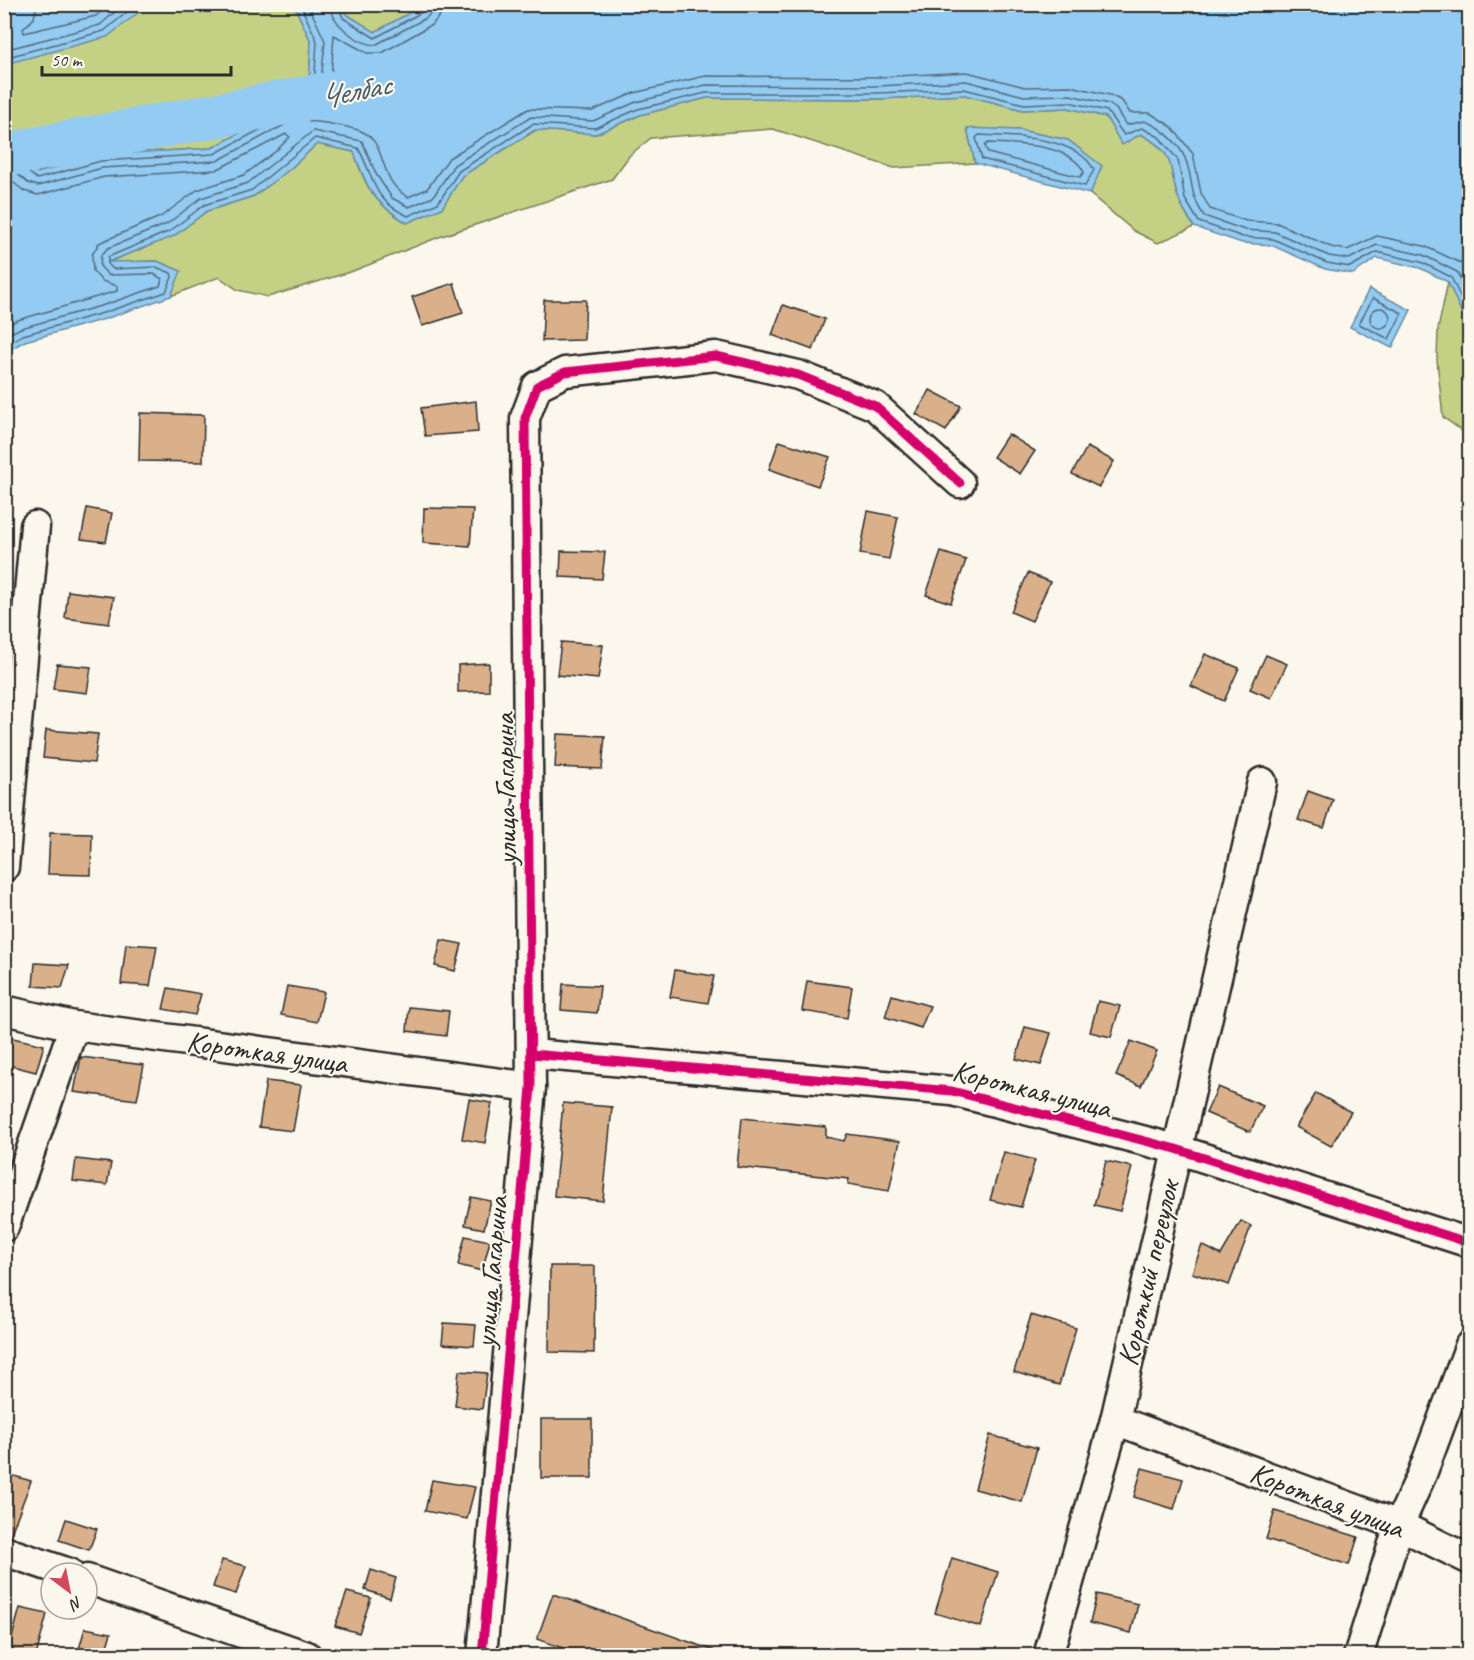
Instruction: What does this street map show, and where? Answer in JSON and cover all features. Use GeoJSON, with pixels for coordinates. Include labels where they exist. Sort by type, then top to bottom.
{"type":"FeatureCollection","features":[{"type":"Feature","properties":{"kind":"street","name":"улица Гагарина"},"geometry":{"type":"LineString","coordinates":[[482,1656],[531,1087],[525,418],[537,386],[565,372],[716,356],[798,375],[875,406],[960,483]]}},
{"type":"Feature","properties":{"kind":"street"},"geometry":{"type":"LineString","coordinates":[[4,867],[35,526]]}},
{"type":"Feature","properties":{"kind":"street","name":"Короткий переулок"},"geometry":{"type":"LineString","coordinates":[[1048,1656],[1114,1420],[1262,782]]}},
{"type":"Feature","properties":{"kind":"street","name":"Короткая улица"},"geometry":{"type":"LineString","coordinates":[[4,1010],[74,1026],[531,1087]]}},
{"type":"Feature","properties":{"kind":"street"},"geometry":{"type":"LineString","coordinates":[[4,1227],[74,1026]]}},
{"type":"Feature","properties":{"kind":"street","name":"Короткая улица"},"geometry":{"type":"LineString","coordinates":[[532,1054],[952,1091],[1176,1149],[1470,1243]]}},
{"type":"Feature","properties":{"kind":"street"},"geometry":{"type":"LineString","coordinates":[[1358,1656],[1399,1525],[1422,1474],[1470,1345]]}},
{"type":"Feature","properties":{"kind":"street","name":"Короткая улица"},"geometry":{"type":"LineString","coordinates":[[1114,1420],[1399,1525],[1470,1560]]}},
{"type":"Feature","properties":{"kind":"street"},"geometry":{"type":"LineString","coordinates":[[4,1551],[39,1563]]}},
{"type":"Feature","properties":{"kind":"street"},"geometry":{"type":"LineString","coordinates":[[99,1583],[307,1656]]}},
{"type":"Feature","properties":{"kind":"green space"},"geometry":{"type":"Polygon","coordinates":[[[148,5],[294,5],[311,42],[309,86],[280,112],[212,148],[100,155],[37,173],[5,145],[5,64],[136,12],[148,5]]]}},
{"type":"Feature","properties":{"kind":"green space"},"geometry":{"type":"Polygon","coordinates":[[[343,5],[424,5],[375,32],[346,14],[343,5]]]}},
{"type":"Feature","properties":{"kind":"green space"},"geometry":{"type":"Polygon","coordinates":[[[965,95],[1023,110],[1068,108],[1106,117],[1122,144],[1141,134],[1162,149],[1167,157],[1180,202],[1194,227],[1158,243],[1134,231],[1090,194],[1101,166],[1068,140],[1020,130],[967,129],[975,163],[894,168],[773,129],[651,138],[630,155],[612,179],[439,237],[353,271],[268,297],[238,290],[219,277],[171,296],[180,271],[157,261],[106,263],[173,236],[207,211],[254,196],[290,169],[317,144],[354,152],[373,194],[386,209],[407,223],[442,208],[462,176],[536,130],[596,134],[640,115],[707,98],[879,99],[965,95]]]}},
{"type":"Feature","properties":{"kind":"green space"},"geometry":{"type":"Polygon","coordinates":[[[1448,282],[1469,329],[1469,436],[1443,417],[1437,360],[1438,329],[1448,282]]]}},
{"type":"Feature","properties":{"kind":"water"},"geometry":{"type":"Polygon","coordinates":[[[18,5],[148,5],[107,37],[5,64],[5,13],[18,5]]]}},
{"type":"Feature","properties":{"kind":"water"},"geometry":{"type":"Polygon","coordinates":[[[294,5],[343,5],[346,14],[375,32],[424,5],[1469,5],[1469,329],[1448,282],[1420,268],[1377,258],[1353,274],[1325,269],[1271,245],[1242,243],[1194,227],[1181,205],[1170,164],[1162,149],[1141,134],[1122,145],[1106,117],[1068,108],[1023,110],[965,95],[879,99],[707,98],[640,115],[596,134],[535,130],[462,176],[442,208],[407,223],[386,208],[373,194],[354,152],[317,144],[290,169],[254,196],[207,211],[174,236],[108,262],[157,261],[181,271],[171,296],[105,319],[25,341],[5,352],[5,145],[37,173],[100,155],[212,148],[280,112],[309,86],[311,42],[294,5]]]}},
{"type":"Feature","properties":{"kind":"water"},"geometry":{"type":"Polygon","coordinates":[[[967,128],[1020,130],[1068,140],[1102,166],[1090,194],[975,163],[967,128]]]}},
{"type":"Feature","properties":{"kind":"water"},"geometry":{"type":"Polygon","coordinates":[[[1369,289],[1411,310],[1392,348],[1350,327],[1369,289]]]}},
{"type":"Feature","properties":{"kind":"building"},"geometry":{"type":"Polygon","coordinates":[[[454,283],[463,313],[422,326],[412,297],[454,283]]]}},
{"type":"Feature","properties":{"kind":"building"},"geometry":{"type":"Polygon","coordinates":[[[544,300],[586,300],[584,340],[542,341],[544,300]]]}},
{"type":"Feature","properties":{"kind":"building"},"geometry":{"type":"Polygon","coordinates":[[[783,305],[825,319],[813,350],[772,335],[783,305]]]}},
{"type":"Feature","properties":{"kind":"building"},"geometry":{"type":"Polygon","coordinates":[[[930,390],[961,406],[946,431],[916,414],[930,390]]]}},
{"type":"Feature","properties":{"kind":"building"},"geometry":{"type":"Polygon","coordinates":[[[476,401],[478,432],[425,436],[421,408],[476,401]]]}},
{"type":"Feature","properties":{"kind":"building"},"geometry":{"type":"Polygon","coordinates":[[[140,413],[204,415],[203,462],[139,461],[140,413]]]}},
{"type":"Feature","properties":{"kind":"building"},"geometry":{"type":"Polygon","coordinates":[[[1008,434],[1035,451],[1020,474],[993,457],[1008,434]]]}},
{"type":"Feature","properties":{"kind":"building"},"geometry":{"type":"Polygon","coordinates":[[[779,441],[830,457],[818,486],[769,469],[779,441]]]}},
{"type":"Feature","properties":{"kind":"building"},"geometry":{"type":"Polygon","coordinates":[[[1087,447],[1114,461],[1099,487],[1072,474],[1087,447]]]}},
{"type":"Feature","properties":{"kind":"building"},"geometry":{"type":"Polygon","coordinates":[[[87,508],[112,513],[106,542],[81,539],[87,508]]]}},
{"type":"Feature","properties":{"kind":"building"},"geometry":{"type":"Polygon","coordinates":[[[424,508],[473,509],[470,546],[423,543],[424,508]]]}},
{"type":"Feature","properties":{"kind":"building"},"geometry":{"type":"Polygon","coordinates":[[[868,511],[898,517],[889,559],[860,554],[868,511]]]}},
{"type":"Feature","properties":{"kind":"building"},"geometry":{"type":"Polygon","coordinates":[[[561,551],[605,552],[602,579],[560,577],[561,551]]]}},
{"type":"Feature","properties":{"kind":"building"},"geometry":{"type":"Polygon","coordinates":[[[941,552],[966,560],[951,603],[926,595],[941,552]]]}},
{"type":"Feature","properties":{"kind":"building"},"geometry":{"type":"Polygon","coordinates":[[[1028,573],[1050,582],[1032,621],[1011,612],[1028,573]]]}},
{"type":"Feature","properties":{"kind":"building"},"geometry":{"type":"Polygon","coordinates":[[[68,591],[114,597],[109,624],[65,618],[68,591]]]}},
{"type":"Feature","properties":{"kind":"building"},"geometry":{"type":"Polygon","coordinates":[[[561,642],[603,645],[598,679],[557,675],[561,642]]]}},
{"type":"Feature","properties":{"kind":"building"},"geometry":{"type":"Polygon","coordinates":[[[1205,654],[1239,668],[1224,701],[1191,686],[1205,654]]]}},
{"type":"Feature","properties":{"kind":"building"},"geometry":{"type":"Polygon","coordinates":[[[1266,655],[1287,664],[1271,698],[1250,689],[1266,655]]]}},
{"type":"Feature","properties":{"kind":"building"},"geometry":{"type":"Polygon","coordinates":[[[489,663],[489,691],[458,692],[458,665],[489,663]]]}},
{"type":"Feature","properties":{"kind":"building"},"geometry":{"type":"Polygon","coordinates":[[[57,664],[91,667],[87,693],[53,689],[57,664]]]}},
{"type":"Feature","properties":{"kind":"building"},"geometry":{"type":"Polygon","coordinates":[[[46,730],[98,734],[94,763],[43,758],[46,730]]]}},
{"type":"Feature","properties":{"kind":"building"},"geometry":{"type":"Polygon","coordinates":[[[557,734],[605,736],[602,769],[555,767],[557,734]]]}},
{"type":"Feature","properties":{"kind":"building"},"geometry":{"type":"Polygon","coordinates":[[[1308,791],[1333,800],[1324,828],[1298,820],[1308,791]]]}},
{"type":"Feature","properties":{"kind":"building"},"geometry":{"type":"Polygon","coordinates":[[[50,833],[92,834],[91,875],[48,874],[50,833]]]}},
{"type":"Feature","properties":{"kind":"building"},"geometry":{"type":"Polygon","coordinates":[[[441,940],[462,944],[455,971],[435,966],[441,940]]]}},
{"type":"Feature","properties":{"kind":"building"},"geometry":{"type":"Polygon","coordinates":[[[126,944],[157,946],[150,986],[121,984],[126,944]]]}},
{"type":"Feature","properties":{"kind":"building"},"geometry":{"type":"Polygon","coordinates":[[[35,963],[69,965],[62,988],[33,986],[35,963]]]}},
{"type":"Feature","properties":{"kind":"building"},"geometry":{"type":"Polygon","coordinates":[[[675,970],[714,976],[708,1003],[670,997],[675,970]]]}},
{"type":"Feature","properties":{"kind":"building"},"geometry":{"type":"Polygon","coordinates":[[[807,981],[852,987],[847,1018],[802,1011],[807,981]]]}},
{"type":"Feature","properties":{"kind":"building"},"geometry":{"type":"Polygon","coordinates":[[[563,984],[600,986],[597,1013],[561,1010],[563,984]]]}},
{"type":"Feature","properties":{"kind":"building"},"geometry":{"type":"Polygon","coordinates":[[[287,986],[324,992],[317,1022],[281,1015],[287,986]]]}},
{"type":"Feature","properties":{"kind":"building"},"geometry":{"type":"Polygon","coordinates":[[[168,988],[201,994],[195,1015],[163,1009],[168,988]]]}},
{"type":"Feature","properties":{"kind":"building"},"geometry":{"type":"Polygon","coordinates":[[[892,995],[930,1006],[921,1028],[885,1017],[892,995]]]}},
{"type":"Feature","properties":{"kind":"building"},"geometry":{"type":"Polygon","coordinates":[[[1098,1001],[1120,1006],[1111,1037],[1090,1032],[1098,1001]]]}},
{"type":"Feature","properties":{"kind":"building"},"geometry":{"type":"Polygon","coordinates":[[[409,1007],[449,1011],[446,1036],[407,1031],[409,1007]]]}},
{"type":"Feature","properties":{"kind":"building"},"geometry":{"type":"Polygon","coordinates":[[[1025,1027],[1051,1033],[1041,1065],[1016,1059],[1025,1027]]]}},
{"type":"Feature","properties":{"kind":"building"},"geometry":{"type":"Polygon","coordinates":[[[4,1036],[44,1045],[36,1072],[4,1064],[4,1036]]]}},
{"type":"Feature","properties":{"kind":"building"},"geometry":{"type":"Polygon","coordinates":[[[1131,1041],[1157,1051],[1141,1086],[1116,1076],[1131,1041]]]}},
{"type":"Feature","properties":{"kind":"building"},"geometry":{"type":"Polygon","coordinates":[[[81,1057],[144,1065],[137,1100],[74,1092],[81,1057]]]}},
{"type":"Feature","properties":{"kind":"building"},"geometry":{"type":"Polygon","coordinates":[[[266,1081],[301,1085],[293,1131],[259,1127],[266,1081]]]}},
{"type":"Feature","properties":{"kind":"building"},"geometry":{"type":"Polygon","coordinates":[[[1218,1087],[1263,1106],[1250,1132],[1206,1113],[1218,1087]]]}},
{"type":"Feature","properties":{"kind":"building"},"geometry":{"type":"Polygon","coordinates":[[[1316,1093],[1351,1112],[1331,1146],[1296,1127],[1316,1093]]]}},
{"type":"Feature","properties":{"kind":"building"},"geometry":{"type":"Polygon","coordinates":[[[469,1099],[492,1103],[485,1143],[462,1139],[469,1099]]]}},
{"type":"Feature","properties":{"kind":"building"},"geometry":{"type":"Polygon","coordinates":[[[563,1103],[612,1107],[603,1201],[554,1196],[563,1103]]]}},
{"type":"Feature","properties":{"kind":"building"},"geometry":{"type":"Polygon","coordinates":[[[742,1118],[826,1127],[826,1137],[844,1141],[847,1134],[900,1141],[889,1191],[848,1184],[849,1179],[737,1167],[742,1118]]]}},
{"type":"Feature","properties":{"kind":"building"},"geometry":{"type":"Polygon","coordinates":[[[1004,1152],[1035,1160],[1021,1207],[990,1200],[1004,1152]]]}},
{"type":"Feature","properties":{"kind":"building"},"geometry":{"type":"Polygon","coordinates":[[[76,1159],[111,1163],[107,1185],[73,1181],[76,1159]]]}},
{"type":"Feature","properties":{"kind":"building"},"geometry":{"type":"Polygon","coordinates":[[[1106,1161],[1132,1167],[1120,1211],[1094,1205],[1106,1161]]]}},
{"type":"Feature","properties":{"kind":"building"},"geometry":{"type":"Polygon","coordinates":[[[471,1197],[491,1201],[484,1229],[465,1225],[471,1197]]]}},
{"type":"Feature","properties":{"kind":"building"},"geometry":{"type":"Polygon","coordinates":[[[1241,1221],[1251,1226],[1229,1285],[1192,1273],[1202,1245],[1221,1255],[1241,1221]]]}},
{"type":"Feature","properties":{"kind":"building"},"geometry":{"type":"Polygon","coordinates":[[[465,1236],[490,1241],[482,1271],[458,1265],[465,1236]]]}},
{"type":"Feature","properties":{"kind":"building"},"geometry":{"type":"Polygon","coordinates":[[[550,1266],[595,1266],[594,1353],[549,1352],[550,1266]]]}},
{"type":"Feature","properties":{"kind":"building"},"geometry":{"type":"Polygon","coordinates":[[[1031,1315],[1076,1328],[1059,1385],[1014,1372],[1031,1315]]]}},
{"type":"Feature","properties":{"kind":"building"},"geometry":{"type":"Polygon","coordinates":[[[444,1323],[476,1325],[474,1346],[442,1344],[444,1323]]]}},
{"type":"Feature","properties":{"kind":"building"},"geometry":{"type":"Polygon","coordinates":[[[459,1371],[487,1373],[482,1409],[455,1406],[459,1371]]]}},
{"type":"Feature","properties":{"kind":"building"},"geometry":{"type":"Polygon","coordinates":[[[541,1419],[592,1419],[592,1478],[541,1478],[541,1419]]]}},
{"type":"Feature","properties":{"kind":"building"},"geometry":{"type":"Polygon","coordinates":[[[990,1435],[1037,1448],[1022,1502],[975,1489],[990,1435]]]}},
{"type":"Feature","properties":{"kind":"building"},"geometry":{"type":"Polygon","coordinates":[[[1142,1468],[1183,1479],[1174,1509],[1134,1497],[1142,1468]]]}},
{"type":"Feature","properties":{"kind":"building"},"geometry":{"type":"Polygon","coordinates":[[[11,1475],[31,1481],[10,1536],[4,1535],[4,1495],[11,1475]]]}},
{"type":"Feature","properties":{"kind":"building"},"geometry":{"type":"Polygon","coordinates":[[[432,1480],[475,1487],[467,1519],[425,1511],[432,1480]]]}},
{"type":"Feature","properties":{"kind":"building"},"geometry":{"type":"Polygon","coordinates":[[[1275,1511],[1358,1537],[1349,1565],[1266,1539],[1275,1511]]]}},
{"type":"Feature","properties":{"kind":"building"},"geometry":{"type":"Polygon","coordinates":[[[66,1519],[97,1529],[89,1550],[59,1540],[66,1519]]]}},
{"type":"Feature","properties":{"kind":"building"},"geometry":{"type":"Polygon","coordinates":[[[952,1558],[998,1572],[981,1627],[935,1613],[952,1558]]]}},
{"type":"Feature","properties":{"kind":"building"},"geometry":{"type":"Polygon","coordinates":[[[222,1560],[246,1566],[236,1594],[213,1587],[222,1560]]]}},
{"type":"Feature","properties":{"kind":"building"},"geometry":{"type":"Polygon","coordinates":[[[371,1570],[396,1578],[390,1598],[365,1590],[371,1570]]]}},
{"type":"Feature","properties":{"kind":"building"},"geometry":{"type":"Polygon","coordinates":[[[347,1592],[371,1598],[359,1633],[335,1626],[347,1592]]]}},
{"type":"Feature","properties":{"kind":"building"},"geometry":{"type":"Polygon","coordinates":[[[553,1594],[718,1652],[717,1656],[585,1656],[537,1639],[553,1594]]]}},
{"type":"Feature","properties":{"kind":"building"},"geometry":{"type":"Polygon","coordinates":[[[1097,1594],[1138,1604],[1131,1633],[1090,1623],[1097,1594]]]}},
{"type":"Feature","properties":{"kind":"building"},"geometry":{"type":"Polygon","coordinates":[[[20,1608],[39,1612],[39,1621],[45,1621],[36,1656],[7,1656],[20,1608]]]}},
{"type":"Feature","properties":{"kind":"building"},"geometry":{"type":"Polygon","coordinates":[[[85,1628],[111,1633],[104,1656],[77,1656],[85,1628]]]}},
{"type":"Feature","properties":{"kind":"waterway","name":"Челбас"},"geometry":{"type":"LineString","coordinates":[[4,155],[352,90]]}},
{"type":"Feature","properties":{"kind":"cycle path"},"geometry":{"type":"LineString","coordinates":[[482,1656],[531,1087],[525,418],[537,386],[565,372],[716,356],[798,375],[875,406],[960,483]]}},
{"type":"Feature","properties":{"kind":"cycle path"},"geometry":{"type":"LineString","coordinates":[[532,1054],[952,1091],[1176,1149],[1470,1243]]}}]}
